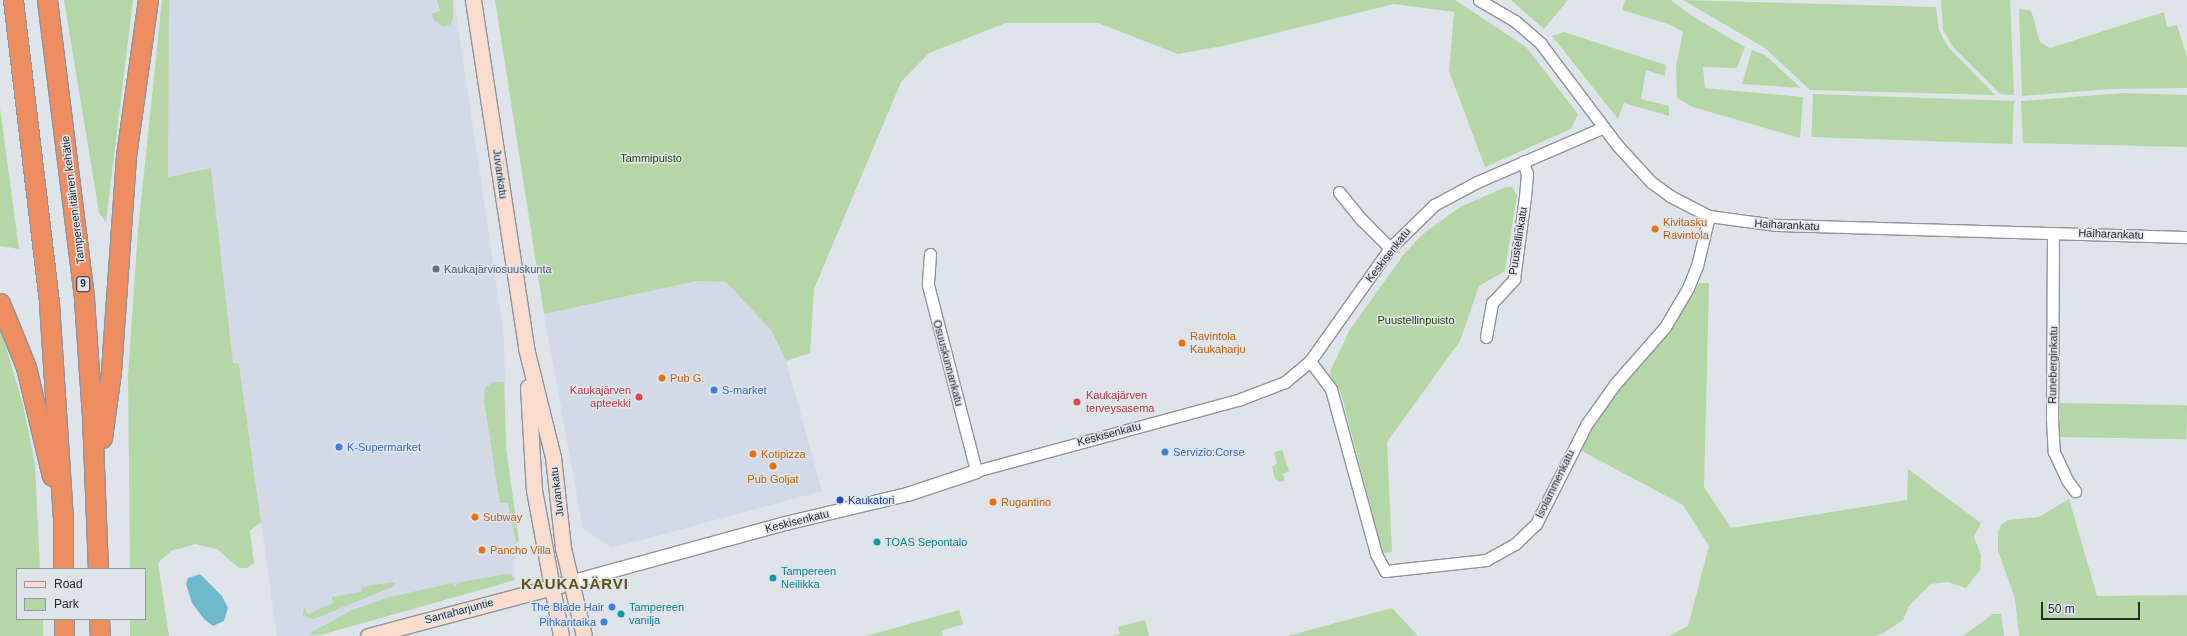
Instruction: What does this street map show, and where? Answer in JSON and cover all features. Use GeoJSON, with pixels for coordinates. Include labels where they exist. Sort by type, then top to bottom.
{"type":"FeatureCollection","features":[{"type":"Feature","properties":{"kind":"highway"},"geometry":{"type":"LineString","coordinates":[[13,0],[49,303],[63,517],[63,568]]}},
{"type":"Feature","properties":{"kind":"highway","name":"Tampereen itäinen kehätie"},"geometry":{"type":"LineString","coordinates":[[47,0],[84,299],[95,485],[98,568]]}},
{"type":"Feature","properties":{"kind":"highway"},"geometry":{"type":"LineString","coordinates":[[95,485],[111,371],[126,156],[148,0]]}},
{"type":"Feature","properties":{"kind":"highway"},"geometry":{"type":"LineString","coordinates":[[0,303],[26,367],[63,517]]}},
{"type":"Feature","properties":{"kind":"highway"},"geometry":{"type":"LineString","coordinates":[[64,620],[64,636]]}},
{"type":"Feature","properties":{"kind":"highway"},"geometry":{"type":"LineString","coordinates":[[99,620],[100,636]]}},
{"type":"Feature","properties":{"kind":"main road","name":"Juvankatu"},"geometry":{"type":"LineString","coordinates":[[473,0],[526,348],[552,457],[569,582],[584,636]]}},
{"type":"Feature","properties":{"kind":"main road","name":"Juvankatu"},"geometry":{"type":"LineString","coordinates":[[526,348],[534,490],[550,587],[561,636]]}},
{"type":"Feature","properties":{"kind":"main road","name":"Keskisenkatu"},"geometry":{"type":"LineString","coordinates":[[550,587],[569,582]]}},
{"type":"Feature","properties":{"kind":"main road","name":"Santaharjuntie"},"geometry":{"type":"LineString","coordinates":[[368,636],[550,587]]}},
{"type":"Feature","properties":{"kind":"street","name":"Haiharankatu"},"geometry":{"type":"LineString","coordinates":[[1479,0],[1514,21],[1541,44],[1604,127],[1651,182],[1670,196],[1709,216],[1776,225],[2187,237]]}},
{"type":"Feature","properties":{"kind":"street","name":"Keskisenkatu"},"geometry":{"type":"LineString","coordinates":[[569,582],[785,523],[907,494],[976,471],[1270,389],[1286,382],[1310,361],[1390,248],[1434,205],[1452,194],[1604,127]]}},
{"type":"Feature","properties":{"kind":"street","name":"Puustellinkatu"},"geometry":{"type":"LineString","coordinates":[[1486,337],[1492,304],[1514,278],[1527,174],[1523,162]]}},
{"type":"Feature","properties":{"kind":"street"},"geometry":{"type":"LineString","coordinates":[[1339,192],[1362,220],[1390,248]]}},
{"type":"Feature","properties":{"kind":"street","name":"Isolammenkatu"},"geometry":{"type":"LineString","coordinates":[[1310,361],[1331,389],[1376,554],[1385,571],[1486,560],[1516,544],[1536,524],[1586,426],[1615,384],[1665,326],[1688,288],[1697,266],[1709,216]]}},
{"type":"Feature","properties":{"kind":"street","name":"Runeberginkatu"},"geometry":{"type":"LineString","coordinates":[[2053,233],[2052,419],[2054,452],[2067,480],[2075,491]]}},
{"type":"Feature","properties":{"kind":"street","name":"Osuuskunnankatu"},"geometry":{"type":"LineString","coordinates":[[930,254],[928,285],[976,471]]}},
{"type":"Feature","properties":{"kind":"shaded area"},"geometry":{"type":"Polygon","coordinates":[[[169,0],[454,0],[504,336],[506,448],[519,541],[514,565],[515,580],[316,636],[277,636],[239,364],[233,364],[211,168],[168,177],[169,0]]]}},
{"type":"Feature","properties":{"kind":"shaded area"},"geometry":{"type":"Polygon","coordinates":[[[697,281],[726,282],[771,330],[786,361],[822,491],[612,548],[583,529],[544,314],[697,281]]]}},
{"type":"Feature","properties":{"kind":"green space"},"geometry":{"type":"Polygon","coordinates":[[[64,0],[133,0],[106,222],[99,213],[64,0]]]}},
{"type":"Feature","properties":{"kind":"green space"},"geometry":{"type":"Polygon","coordinates":[[[162,0],[169,0],[168,177],[211,168],[233,363],[239,364],[261,522],[250,531],[254,563],[247,568],[239,568],[217,549],[195,544],[171,551],[158,563],[169,636],[130,636],[130,620],[146,620],[146,568],[130,568],[128,376],[138,230],[162,0]]]}},
{"type":"Feature","properties":{"kind":"green space"},"geometry":{"type":"Polygon","coordinates":[[[437,0],[453,0],[453,18],[451,24],[443,27],[434,20],[431,14],[440,11],[437,0]]]}},
{"type":"Feature","properties":{"kind":"green space","name":"Tammipuisto"},"geometry":{"type":"Polygon","coordinates":[[[495,0],[1455,0],[1526,47],[1578,114],[1571,129],[1485,167],[1449,71],[1454,12],[1394,4],[1223,46],[1178,54],[1098,23],[1006,23],[929,53],[901,82],[814,289],[810,353],[786,361],[771,330],[726,282],[697,281],[544,314],[495,0]]]}},
{"type":"Feature","properties":{"kind":"green space"},"geometry":{"type":"Polygon","coordinates":[[[1511,0],[1568,0],[1544,29],[1511,0]]]}},
{"type":"Feature","properties":{"kind":"green space"},"geometry":{"type":"Polygon","coordinates":[[[1625,0],[1671,0],[1692,16],[1745,47],[1737,68],[1703,67],[1705,88],[1803,97],[1800,138],[1693,107],[1677,98],[1676,67],[1683,32],[1671,25],[1622,10],[1625,0]]]}},
{"type":"Feature","properties":{"kind":"green space"},"geometry":{"type":"Polygon","coordinates":[[[1683,0],[1936,7],[1939,30],[1948,47],[1995,95],[1810,90],[1765,48],[1683,0]]]}},
{"type":"Feature","properties":{"kind":"green space"},"geometry":{"type":"Polygon","coordinates":[[[1941,0],[2010,0],[2014,95],[2000,94],[1953,47],[1943,30],[1941,0]]]}},
{"type":"Feature","properties":{"kind":"green space"},"geometry":{"type":"Polygon","coordinates":[[[2019,9],[2031,10],[2040,42],[2050,48],[2164,12],[2167,27],[2177,25],[2187,57],[2187,88],[2110,89],[2022,96],[2019,9]]]}},
{"type":"Feature","properties":{"kind":"green space"},"geometry":{"type":"Polygon","coordinates":[[[1564,32],[1666,65],[1665,76],[1646,70],[1641,99],[1669,106],[1669,116],[1624,103],[1618,119],[1552,36],[1564,32]]]}},
{"type":"Feature","properties":{"kind":"green space"},"geometry":{"type":"Polygon","coordinates":[[[1752,50],[1765,55],[1801,88],[1742,84],[1752,50]]]}},
{"type":"Feature","properties":{"kind":"green space"},"geometry":{"type":"Polygon","coordinates":[[[2123,93],[2187,95],[2187,147],[2023,143],[2021,101],[2123,93]]]}},
{"type":"Feature","properties":{"kind":"green space"},"geometry":{"type":"Polygon","coordinates":[[[1813,94],[2014,101],[2012,144],[1811,137],[1813,94]]]}},
{"type":"Feature","properties":{"kind":"green space"},"geometry":{"type":"Polygon","coordinates":[[[0,108],[19,249],[0,246],[0,108]]]}},
{"type":"Feature","properties":{"kind":"green space","name":"Puustellinpuisto"},"geometry":{"type":"Polygon","coordinates":[[[1506,187],[1512,187],[1517,195],[1505,271],[1479,286],[1460,341],[1387,442],[1392,552],[1383,553],[1340,390],[1329,374],[1349,331],[1404,254],[1423,234],[1460,207],[1506,187]]]}},
{"type":"Feature","properties":{"kind":"green space"},"geometry":{"type":"Polygon","coordinates":[[[1699,283],[1709,283],[1704,487],[1731,528],[1907,500],[1908,469],[1981,523],[1974,537],[1981,555],[1980,570],[1966,588],[1948,582],[1931,584],[1909,606],[1903,620],[1884,633],[1875,636],[1669,636],[1688,626],[1709,546],[1683,505],[1580,450],[1608,404],[1667,335],[1699,283]]]}},
{"type":"Feature","properties":{"kind":"green space"},"geometry":{"type":"Polygon","coordinates":[[[0,327],[23,405],[35,464],[40,568],[16,568],[16,620],[43,620],[43,636],[0,636],[0,327]]]}},
{"type":"Feature","properties":{"kind":"green space"},"geometry":{"type":"Polygon","coordinates":[[[493,382],[504,382],[506,448],[519,541],[516,542],[508,503],[500,503],[484,401],[485,388],[493,382]]]}},
{"type":"Feature","properties":{"kind":"green space"},"geometry":{"type":"Polygon","coordinates":[[[2060,403],[2187,405],[2186,439],[2059,437],[2060,403]]]}},
{"type":"Feature","properties":{"kind":"green space"},"geometry":{"type":"Polygon","coordinates":[[[1282,450],[1289,471],[1283,474],[1285,481],[1281,482],[1275,479],[1272,467],[1277,463],[1274,452],[1282,450]]]}},
{"type":"Feature","properties":{"kind":"green space"},"geometry":{"type":"Polygon","coordinates":[[[2069,499],[2097,596],[2187,595],[2187,636],[2019,636],[2015,598],[1998,551],[1998,532],[2001,525],[2008,520],[2039,517],[2069,499]]]}},
{"type":"Feature","properties":{"kind":"green space"},"geometry":{"type":"Polygon","coordinates":[[[511,574],[515,580],[324,634],[312,635],[310,633],[352,610],[386,598],[452,583],[455,587],[457,583],[511,574]]]}},
{"type":"Feature","properties":{"kind":"green space"},"geometry":{"type":"Polygon","coordinates":[[[393,582],[396,583],[392,587],[314,619],[303,616],[304,606],[308,614],[333,603],[332,597],[362,592],[361,587],[393,582]]]}},
{"type":"Feature","properties":{"kind":"green space"},"geometry":{"type":"Polygon","coordinates":[[[1392,608],[1418,636],[1287,636],[1392,608]]]}},
{"type":"Feature","properties":{"kind":"green space"},"geometry":{"type":"Polygon","coordinates":[[[959,610],[963,624],[941,631],[943,636],[866,636],[959,610]]]}},
{"type":"Feature","properties":{"kind":"green space"},"geometry":{"type":"Polygon","coordinates":[[[1993,614],[2001,614],[2004,636],[1963,636],[1993,614]]]}},
{"type":"Feature","properties":{"kind":"green space"},"geometry":{"type":"Polygon","coordinates":[[[1145,620],[1149,636],[1112,636],[1120,634],[1118,627],[1145,620]]]}},
{"type":"Feature","properties":{"kind":"water"},"geometry":{"type":"Polygon","coordinates":[[[200,574],[222,596],[228,608],[224,621],[213,626],[204,619],[192,603],[186,584],[188,578],[200,574]]]}},
{"type":"Feature","properties":{"kind":"place","name":"Kivitasku Ravintola"},"geometry":{"type":"Point","coordinates":[1655,229]}},
{"type":"Feature","properties":{"kind":"place","name":"Kaukajärviosuuskunta"},"geometry":{"type":"Point","coordinates":[436,269]}},
{"type":"Feature","properties":{"kind":"place","name":"Ravintola Kaukaharju"},"geometry":{"type":"Point","coordinates":[1182,343]}},
{"type":"Feature","properties":{"kind":"place","name":"Pub G."},"geometry":{"type":"Point","coordinates":[662,378]}},
{"type":"Feature","properties":{"kind":"place","name":"S-market"},"geometry":{"type":"Point","coordinates":[714,390]}},
{"type":"Feature","properties":{"kind":"place","name":"Kaukajärven apteekki"},"geometry":{"type":"Point","coordinates":[639,397]}},
{"type":"Feature","properties":{"kind":"place","name":"Kaukajärven terveysasema"},"geometry":{"type":"Point","coordinates":[1077,402]}},
{"type":"Feature","properties":{"kind":"place","name":"K-Supermarket"},"geometry":{"type":"Point","coordinates":[339,447]}},
{"type":"Feature","properties":{"kind":"place","name":"Servizio:Corse"},"geometry":{"type":"Point","coordinates":[1165,452]}},
{"type":"Feature","properties":{"kind":"place","name":"Kotipizza"},"geometry":{"type":"Point","coordinates":[753,454]}},
{"type":"Feature","properties":{"kind":"place","name":"Pub Goljat"},"geometry":{"type":"Point","coordinates":[773,466]}},
{"type":"Feature","properties":{"kind":"place","name":"Kaukatori"},"geometry":{"type":"Point","coordinates":[840,500]}},
{"type":"Feature","properties":{"kind":"place","name":"Rugantino"},"geometry":{"type":"Point","coordinates":[993,502]}},
{"type":"Feature","properties":{"kind":"place","name":"Subway"},"geometry":{"type":"Point","coordinates":[475,517]}},
{"type":"Feature","properties":{"kind":"place","name":"TOAS Sepontalo"},"geometry":{"type":"Point","coordinates":[877,542]}},
{"type":"Feature","properties":{"kind":"place","name":"Pancho Villa"},"geometry":{"type":"Point","coordinates":[482,550]}},
{"type":"Feature","properties":{"kind":"place","name":"Tampereen Neilikka"},"geometry":{"type":"Point","coordinates":[773,578]}},
{"type":"Feature","properties":{"kind":"place","name":"The Blade Hair"},"geometry":{"type":"Point","coordinates":[612,607]}},
{"type":"Feature","properties":{"kind":"place","name":"Tampereen vanilja"},"geometry":{"type":"Point","coordinates":[621,614]}},
{"type":"Feature","properties":{"kind":"place","name":"Pihkantaika"},"geometry":{"type":"Point","coordinates":[604,622]}},
{"type":"Feature","properties":{"kind":"district","name":"KAUKAJÄRVI"},"geometry":{"type":"Point","coordinates":[575,584]}}]}
